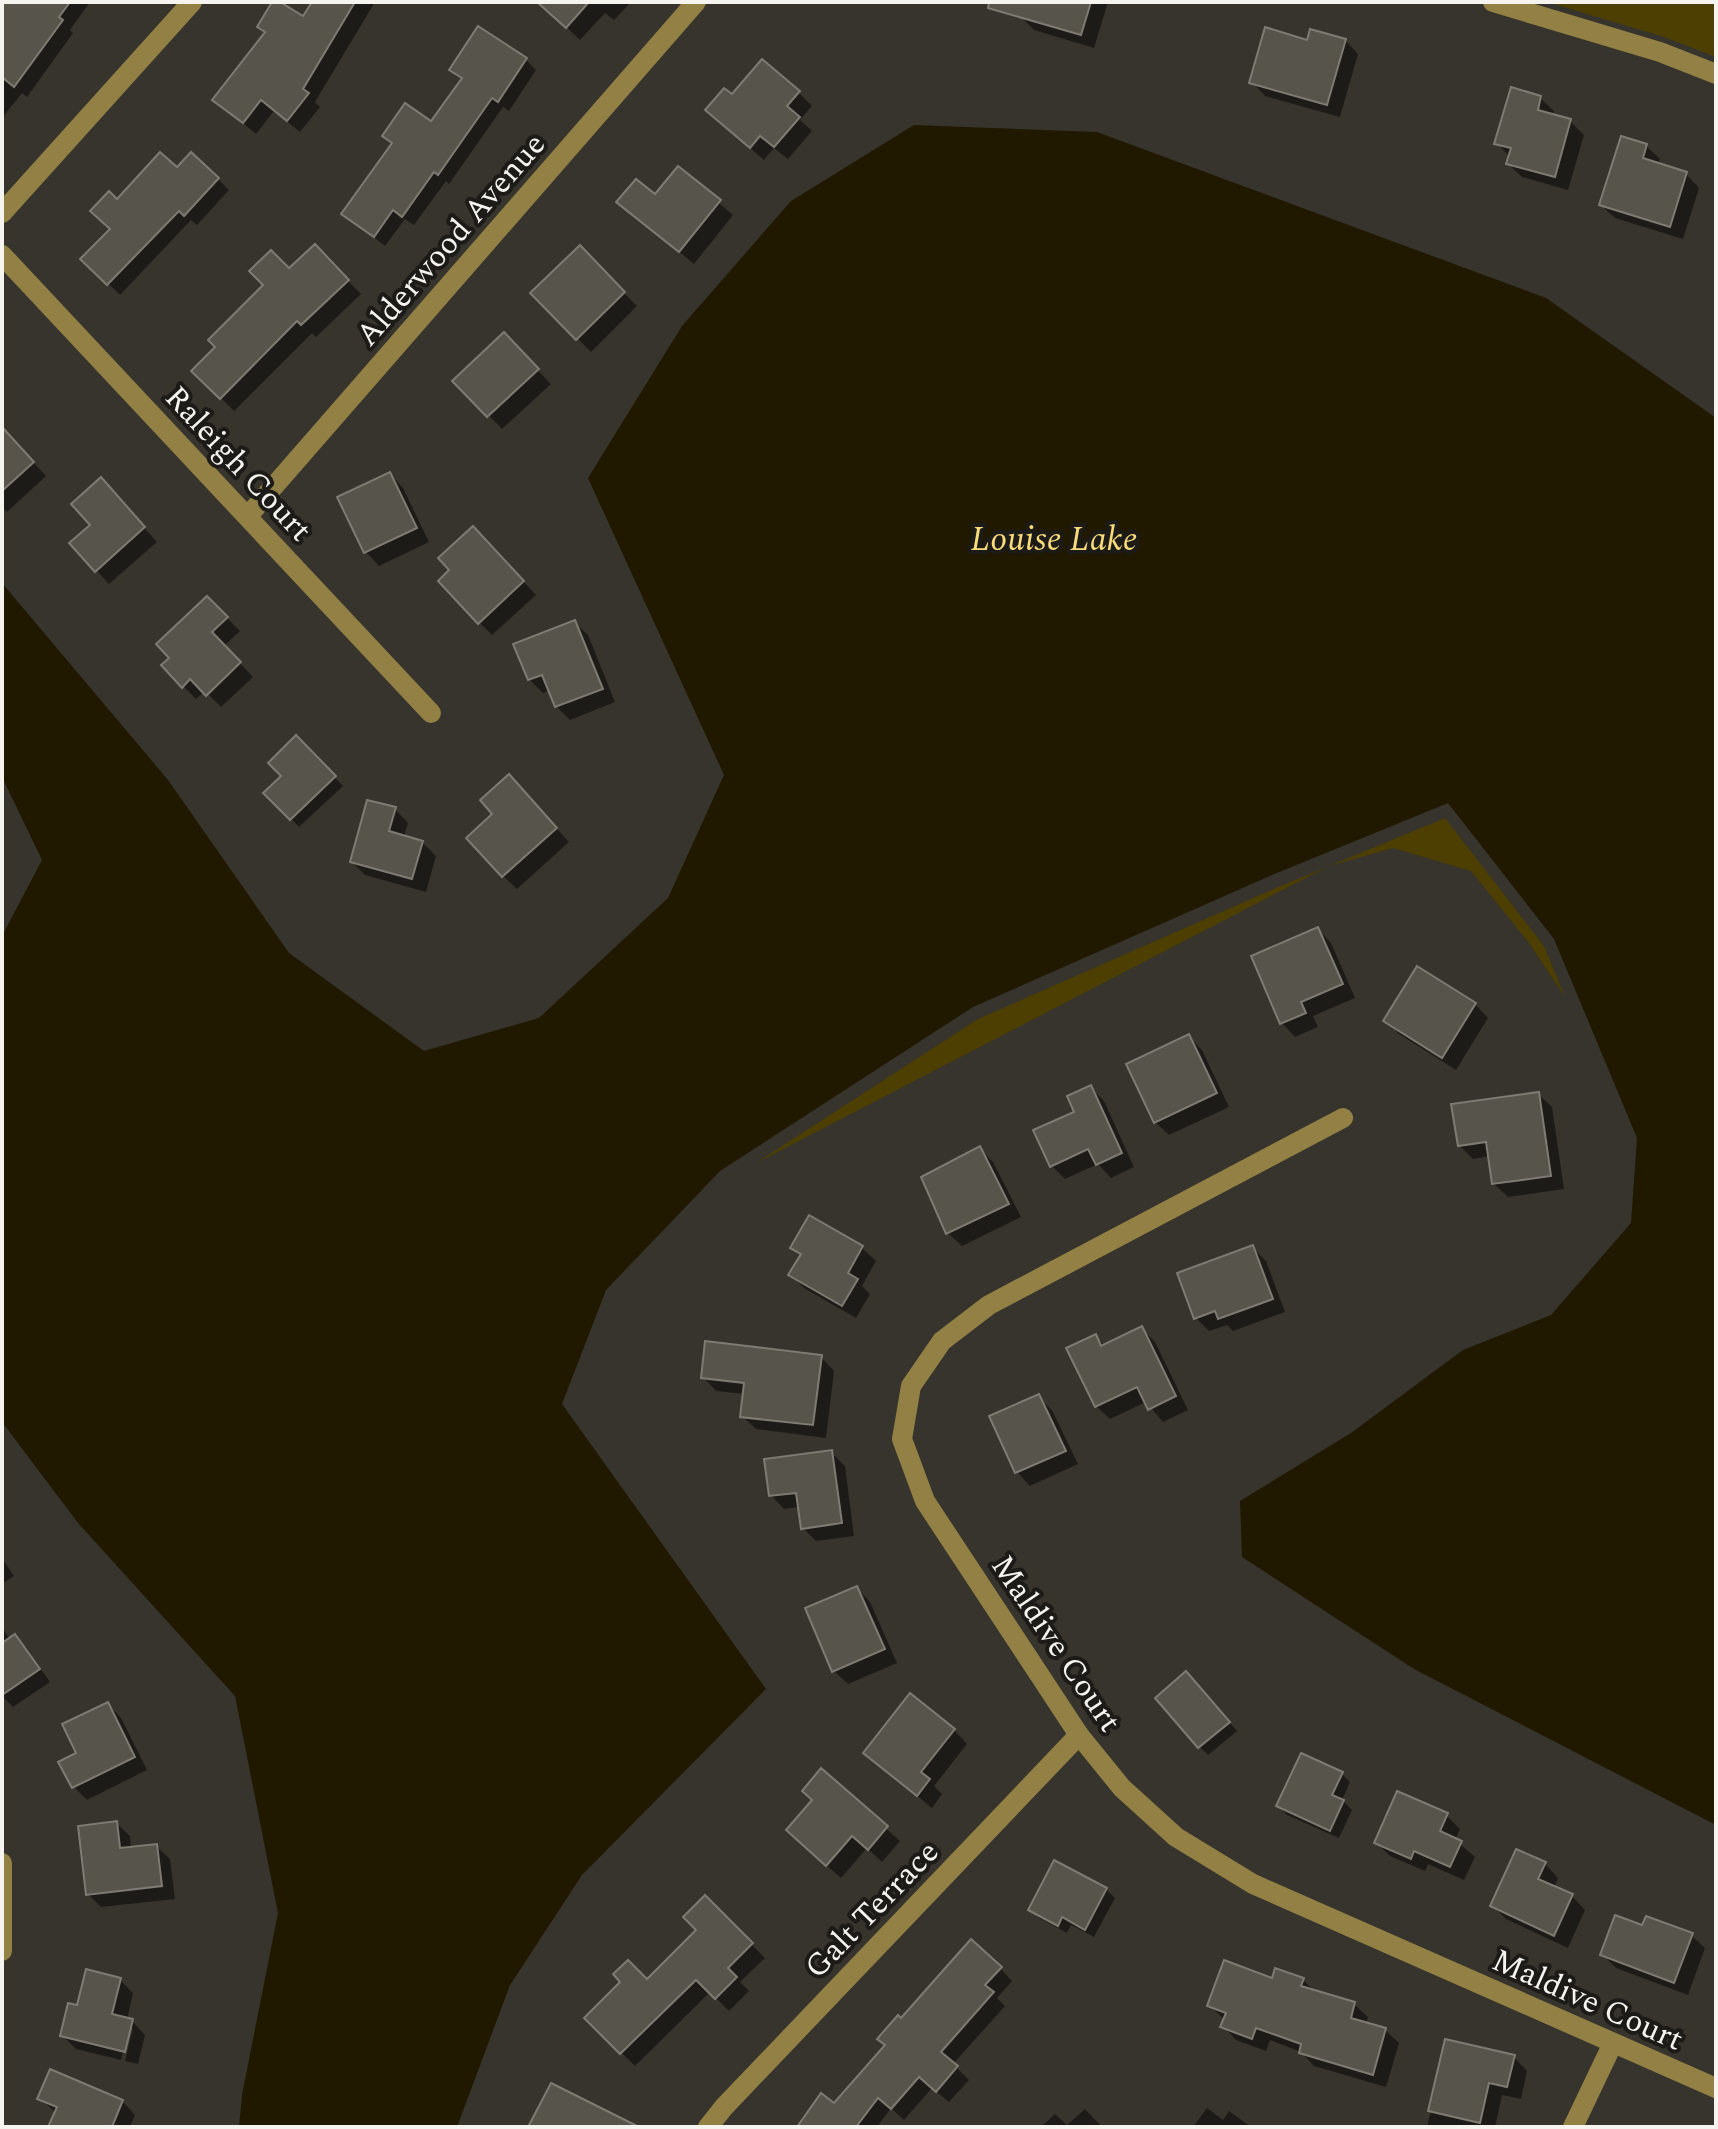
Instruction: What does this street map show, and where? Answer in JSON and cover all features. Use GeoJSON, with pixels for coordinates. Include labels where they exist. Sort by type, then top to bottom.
{"type":"FeatureCollection","features":[{"type":"Feature","properties":{"kind":"street"},"geometry":{"type":"LineString","coordinates":[[2,213],[192,2]]}},
{"type":"Feature","properties":{"kind":"street","name":"Alderwood Avenue"},"geometry":{"type":"LineString","coordinates":[[248,516],[696,2]]}},
{"type":"Feature","properties":{"kind":"street"},"geometry":{"type":"LineString","coordinates":[[1493,2],[1660,52],[1716,74]]}},
{"type":"Feature","properties":{"kind":"street","name":"Raleigh Court"},"geometry":{"type":"LineString","coordinates":[[2,255],[431,713]]}},
{"type":"Feature","properties":{"kind":"street","name":"Maldive Court"},"geometry":{"type":"LineString","coordinates":[[1343,1118],[989,1305],[942,1341],[911,1386],[902,1439],[925,1501],[1079,1735],[1122,1788],[1176,1837],[1253,1884],[1716,2088]]}},
{"type":"Feature","properties":{"kind":"street","name":"Galt Terrace"},"geometry":{"type":"LineString","coordinates":[[708,2127],[734,2096],[1079,1735]]}},
{"type":"Feature","properties":{"kind":"street"},"geometry":{"type":"LineString","coordinates":[[2,1863],[2,1951]]}},
{"type":"Feature","properties":{"kind":"street"},"geometry":{"type":"LineString","coordinates":[[1573,2127],[1613,2043]]}},
{"type":"Feature","properties":{"kind":"shaded area"},"geometry":{"type":"Polygon","coordinates":[[[1547,2],[1716,2],[1716,57],[1664,37],[1547,2]]]}},
{"type":"Feature","properties":{"kind":"shaded area"},"geometry":{"type":"Polygon","coordinates":[[[1445,818],[1544,946],[1565,997],[1529,943],[1471,871],[1393,848],[1329,866],[1445,818]]]}},
{"type":"Feature","properties":{"kind":"shaded area"},"geometry":{"type":"Polygon","coordinates":[[[1329,866],[756,1163],[978,1019],[1329,866]]]}},
{"type":"Feature","properties":{"kind":"water","name":"Louise Lake"},"geometry":{"type":"Polygon","coordinates":[[[914,125],[1097,132],[1546,298],[1716,418],[1716,1825],[1414,1669],[1242,1557],[1240,1501],[1351,1433],[1463,1350],[1551,1315],[1631,1223],[1637,1138],[1554,939],[1448,803],[1272,875],[973,1007],[720,1171],[606,1290],[562,1404],[766,1689],[582,1875],[510,1985],[457,2127],[239,2127],[242,2095],[278,1913],[235,1696],[78,1523],[2,1422],[2,936],[42,860],[2,777],[2,583],[168,780],[289,953],[424,1051],[539,1018],[668,898],[724,775],[588,478],[682,326],[791,201],[914,125]]]}},
{"type":"Feature","properties":{"kind":"building"},"geometry":{"type":"Polygon","coordinates":[[[2,2],[70,2],[59,17],[63,20],[14,87],[2,77],[2,2]]]}},
{"type":"Feature","properties":{"kind":"building"},"geometry":{"type":"Polygon","coordinates":[[[272,2],[280,2],[303,16],[312,2],[355,2],[303,89],[309,93],[287,121],[261,100],[243,123],[212,100],[265,32],[257,27],[272,2]]]}},
{"type":"Feature","properties":{"kind":"building"},"geometry":{"type":"Polygon","coordinates":[[[537,2],[589,2],[566,28],[537,2]]]}},
{"type":"Feature","properties":{"kind":"building"},"geometry":{"type":"Polygon","coordinates":[[[989,2],[1091,2],[1081,35],[988,8],[989,2]]]}},
{"type":"Feature","properties":{"kind":"building"},"geometry":{"type":"Polygon","coordinates":[[[478,26],[527,58],[498,102],[492,98],[438,175],[434,172],[402,217],[393,210],[374,237],[341,214],[392,143],[382,136],[405,103],[431,121],[462,78],[449,70],[478,26]]]}},
{"type":"Feature","properties":{"kind":"building"},"geometry":{"type":"Polygon","coordinates":[[[1265,27],[1307,40],[1310,29],[1346,39],[1327,105],[1249,83],[1265,27]]]}},
{"type":"Feature","properties":{"kind":"building"},"geometry":{"type":"Polygon","coordinates":[[[762,59],[800,91],[787,106],[800,117],[774,147],[760,136],[750,148],[705,110],[724,88],[732,94],[762,59]]]}},
{"type":"Feature","properties":{"kind":"building"},"geometry":{"type":"Polygon","coordinates":[[[1511,87],[1541,96],[1538,110],[1571,119],[1555,177],[1506,164],[1511,148],[1494,144],[1511,87]]]}},
{"type":"Feature","properties":{"kind":"building"},"geometry":{"type":"Polygon","coordinates":[[[1621,136],[1647,144],[1643,158],[1687,172],[1670,227],[1599,205],[1621,136]]]}},
{"type":"Feature","properties":{"kind":"building"},"geometry":{"type":"Polygon","coordinates":[[[160,152],[177,167],[191,152],[219,178],[184,216],[179,211],[107,285],[80,259],[110,229],[90,211],[109,191],[117,199],[160,152]]]}},
{"type":"Feature","properties":{"kind":"building"},"geometry":{"type":"Polygon","coordinates":[[[678,166],[721,200],[679,252],[616,202],[636,179],[655,194],[678,166]]]}},
{"type":"Feature","properties":{"kind":"building"},"geometry":{"type":"Polygon","coordinates":[[[315,244],[349,280],[301,325],[297,321],[220,399],[191,371],[215,347],[208,340],[263,285],[249,271],[271,250],[289,268],[315,244]]]}},
{"type":"Feature","properties":{"kind":"building"},"geometry":{"type":"Polygon","coordinates":[[[580,245],[625,292],[576,340],[530,293],[580,245]]]}},
{"type":"Feature","properties":{"kind":"building"},"geometry":{"type":"Polygon","coordinates":[[[504,332],[539,369],[487,417],[452,381],[504,332]]]}},
{"type":"Feature","properties":{"kind":"building"},"geometry":{"type":"Polygon","coordinates":[[[2,427],[34,462],[2,491],[2,427]]]}},
{"type":"Feature","properties":{"kind":"building"},"geometry":{"type":"Polygon","coordinates":[[[390,472],[417,528],[364,553],[337,497],[390,472]]]}},
{"type":"Feature","properties":{"kind":"building"},"geometry":{"type":"Polygon","coordinates":[[[101,477],[145,527],[95,572],[69,543],[90,525],[71,504],[101,477]]]}},
{"type":"Feature","properties":{"kind":"building"},"geometry":{"type":"Polygon","coordinates":[[[473,526],[524,581],[478,624],[438,581],[449,570],[438,558],[473,526]]]}},
{"type":"Feature","properties":{"kind":"building"},"geometry":{"type":"Polygon","coordinates":[[[207,596],[228,617],[212,632],[241,662],[206,696],[190,679],[182,688],[161,665],[169,658],[156,644],[207,596]]]}},
{"type":"Feature","properties":{"kind":"building"},"geometry":{"type":"Polygon","coordinates":[[[575,620],[603,689],[555,707],[542,675],[528,680],[513,644],[575,620]]]}},
{"type":"Feature","properties":{"kind":"building"},"geometry":{"type":"Polygon","coordinates":[[[296,735],[336,776],[290,820],[263,793],[281,776],[268,763],[296,735]]]}},
{"type":"Feature","properties":{"kind":"building"},"geometry":{"type":"Polygon","coordinates":[[[509,774],[557,828],[502,877],[466,838],[492,814],[480,800],[509,774]]]}},
{"type":"Feature","properties":{"kind":"building"},"geometry":{"type":"Polygon","coordinates":[[[367,800],[396,807],[389,831],[423,841],[412,879],[350,862],[367,800]]]}},
{"type":"Feature","properties":{"kind":"building"},"geometry":{"type":"Polygon","coordinates":[[[1318,927],[1343,984],[1301,1002],[1306,1013],[1280,1024],[1251,956],[1318,927]]]}},
{"type":"Feature","properties":{"kind":"building"},"geometry":{"type":"Polygon","coordinates":[[[1417,966],[1476,1003],[1442,1058],[1383,1021],[1417,966]]]}},
{"type":"Feature","properties":{"kind":"building"},"geometry":{"type":"Polygon","coordinates":[[[1189,1034],[1217,1093],[1154,1123],[1126,1064],[1189,1034]]]}},
{"type":"Feature","properties":{"kind":"building"},"geometry":{"type":"Polygon","coordinates":[[[1091,1085],[1122,1153],[1096,1165],[1088,1149],[1050,1167],[1033,1130],[1074,1112],[1067,1096],[1091,1085]]]}},
{"type":"Feature","properties":{"kind":"building"},"geometry":{"type":"Polygon","coordinates":[[[1539,1092],[1551,1176],[1492,1184],[1486,1142],[1458,1146],[1451,1104],[1539,1092]]]}},
{"type":"Feature","properties":{"kind":"building"},"geometry":{"type":"Polygon","coordinates":[[[980,1146],[1009,1204],[946,1234],[921,1177],[980,1146]]]}},
{"type":"Feature","properties":{"kind":"building"},"geometry":{"type":"Polygon","coordinates":[[[809,1215],[863,1246],[848,1273],[858,1279],[842,1306],[788,1275],[801,1254],[790,1248],[809,1215]]]}},
{"type":"Feature","properties":{"kind":"building"},"geometry":{"type":"Polygon","coordinates":[[[1253,1245],[1273,1299],[1218,1319],[1215,1311],[1194,1319],[1177,1273],[1253,1245]]]}},
{"type":"Feature","properties":{"kind":"building"},"geometry":{"type":"Polygon","coordinates":[[[1142,1326],[1176,1396],[1148,1410],[1137,1387],[1095,1407],[1066,1348],[1096,1334],[1101,1346],[1142,1326]]]}},
{"type":"Feature","properties":{"kind":"building"},"geometry":{"type":"Polygon","coordinates":[[[705,1341],[822,1355],[813,1425],[740,1417],[744,1383],[701,1378],[705,1341]]]}},
{"type":"Feature","properties":{"kind":"building"},"geometry":{"type":"Polygon","coordinates":[[[1039,1394],[1066,1451],[1015,1473],[989,1416],[1039,1394]]]}},
{"type":"Feature","properties":{"kind":"building"},"geometry":{"type":"Polygon","coordinates":[[[832,1450],[842,1523],[801,1529],[796,1493],[769,1496],[764,1459],[832,1450]]]}},
{"type":"Feature","properties":{"kind":"building"},"geometry":{"type":"Polygon","coordinates":[[[857,1586],[885,1649],[832,1672],[805,1608],[857,1586]]]}},
{"type":"Feature","properties":{"kind":"building"},"geometry":{"type":"Polygon","coordinates":[[[15,1634],[40,1669],[2,1695],[2,1643],[15,1634]]]}},
{"type":"Feature","properties":{"kind":"building"},"geometry":{"type":"Polygon","coordinates":[[[1186,1671],[1230,1722],[1198,1748],[1155,1698],[1186,1671]]]}},
{"type":"Feature","properties":{"kind":"building"},"geometry":{"type":"Polygon","coordinates":[[[910,1693],[955,1729],[921,1772],[930,1779],[917,1796],[863,1753],[910,1693]]]}},
{"type":"Feature","properties":{"kind":"building"},"geometry":{"type":"Polygon","coordinates":[[[108,1702],[135,1757],[72,1788],[58,1762],[76,1753],[62,1724],[108,1702]]]}},
{"type":"Feature","properties":{"kind":"building"},"geometry":{"type":"Polygon","coordinates":[[[1301,1753],[1343,1772],[1332,1795],[1344,1800],[1330,1831],[1276,1806],[1301,1753]]]}},
{"type":"Feature","properties":{"kind":"building"},"geometry":{"type":"Polygon","coordinates":[[[821,1768],[888,1826],[868,1850],[852,1836],[826,1866],[786,1830],[812,1800],[802,1791],[821,1768]]]}},
{"type":"Feature","properties":{"kind":"building"},"geometry":{"type":"Polygon","coordinates":[[[1397,1791],[1448,1813],[1440,1831],[1462,1841],[1450,1867],[1414,1851],[1411,1859],[1374,1843],[1397,1791]]]}},
{"type":"Feature","properties":{"kind":"building"},"geometry":{"type":"Polygon","coordinates":[[[117,1821],[120,1848],[157,1844],[162,1886],[86,1895],[78,1826],[117,1821]]]}},
{"type":"Feature","properties":{"kind":"building"},"geometry":{"type":"Polygon","coordinates":[[[1516,1849],[1546,1862],[1538,1879],[1573,1894],[1554,1936],[1490,1906],[1516,1849]]]}},
{"type":"Feature","properties":{"kind":"building"},"geometry":{"type":"Polygon","coordinates":[[[1054,1860],[1107,1888],[1085,1930],[1062,1917],[1058,1926],[1028,1910],[1054,1860]]]}},
{"type":"Feature","properties":{"kind":"building"},"geometry":{"type":"Polygon","coordinates":[[[705,1895],[753,1943],[728,1968],[737,1977],[715,1999],[696,1980],[620,2054],[584,2018],[620,1982],[613,1974],[628,1960],[647,1979],[696,1930],[683,1917],[705,1895]]]}},
{"type":"Feature","properties":{"kind":"building"},"geometry":{"type":"Polygon","coordinates":[[[1615,1915],[1642,1925],[1646,1916],[1693,1933],[1674,1983],[1600,1955],[1615,1915]]]}},
{"type":"Feature","properties":{"kind":"building"},"geometry":{"type":"Polygon","coordinates":[[[971,1939],[1002,1967],[985,1985],[994,1992],[941,2052],[958,2066],[936,2092],[919,2077],[891,2109],[878,2098],[856,2127],[797,2127],[821,2093],[834,2103],[885,2045],[877,2039],[898,2015],[901,2018],[971,1939]]]}},
{"type":"Feature","properties":{"kind":"building"},"geometry":{"type":"Polygon","coordinates":[[[1224,1960],[1272,1978],[1275,1968],[1304,1978],[1301,1986],[1355,2002],[1351,2018],[1386,2028],[1373,2075],[1299,2053],[1301,2044],[1256,2028],[1252,2039],[1220,2027],[1226,2013],[1207,2006],[1224,1960]]]}},
{"type":"Feature","properties":{"kind":"building"},"geometry":{"type":"Polygon","coordinates":[[[86,1969],[121,1978],[112,2014],[133,2019],[125,2052],[60,2036],[68,2003],[77,2005],[86,1969]]]}},
{"type":"Feature","properties":{"kind":"building"},"geometry":{"type":"Polygon","coordinates":[[[1445,2039],[1515,2055],[1507,2087],[1489,2083],[1480,2123],[1428,2111],[1445,2039]]]}},
{"type":"Feature","properties":{"kind":"building"},"geometry":{"type":"Polygon","coordinates":[[[50,2069],[123,2100],[112,2127],[48,2127],[57,2107],[37,2099],[50,2069]]]}},
{"type":"Feature","properties":{"kind":"building"},"geometry":{"type":"Polygon","coordinates":[[[551,2083],[639,2127],[528,2127],[551,2083]]]}}]}
